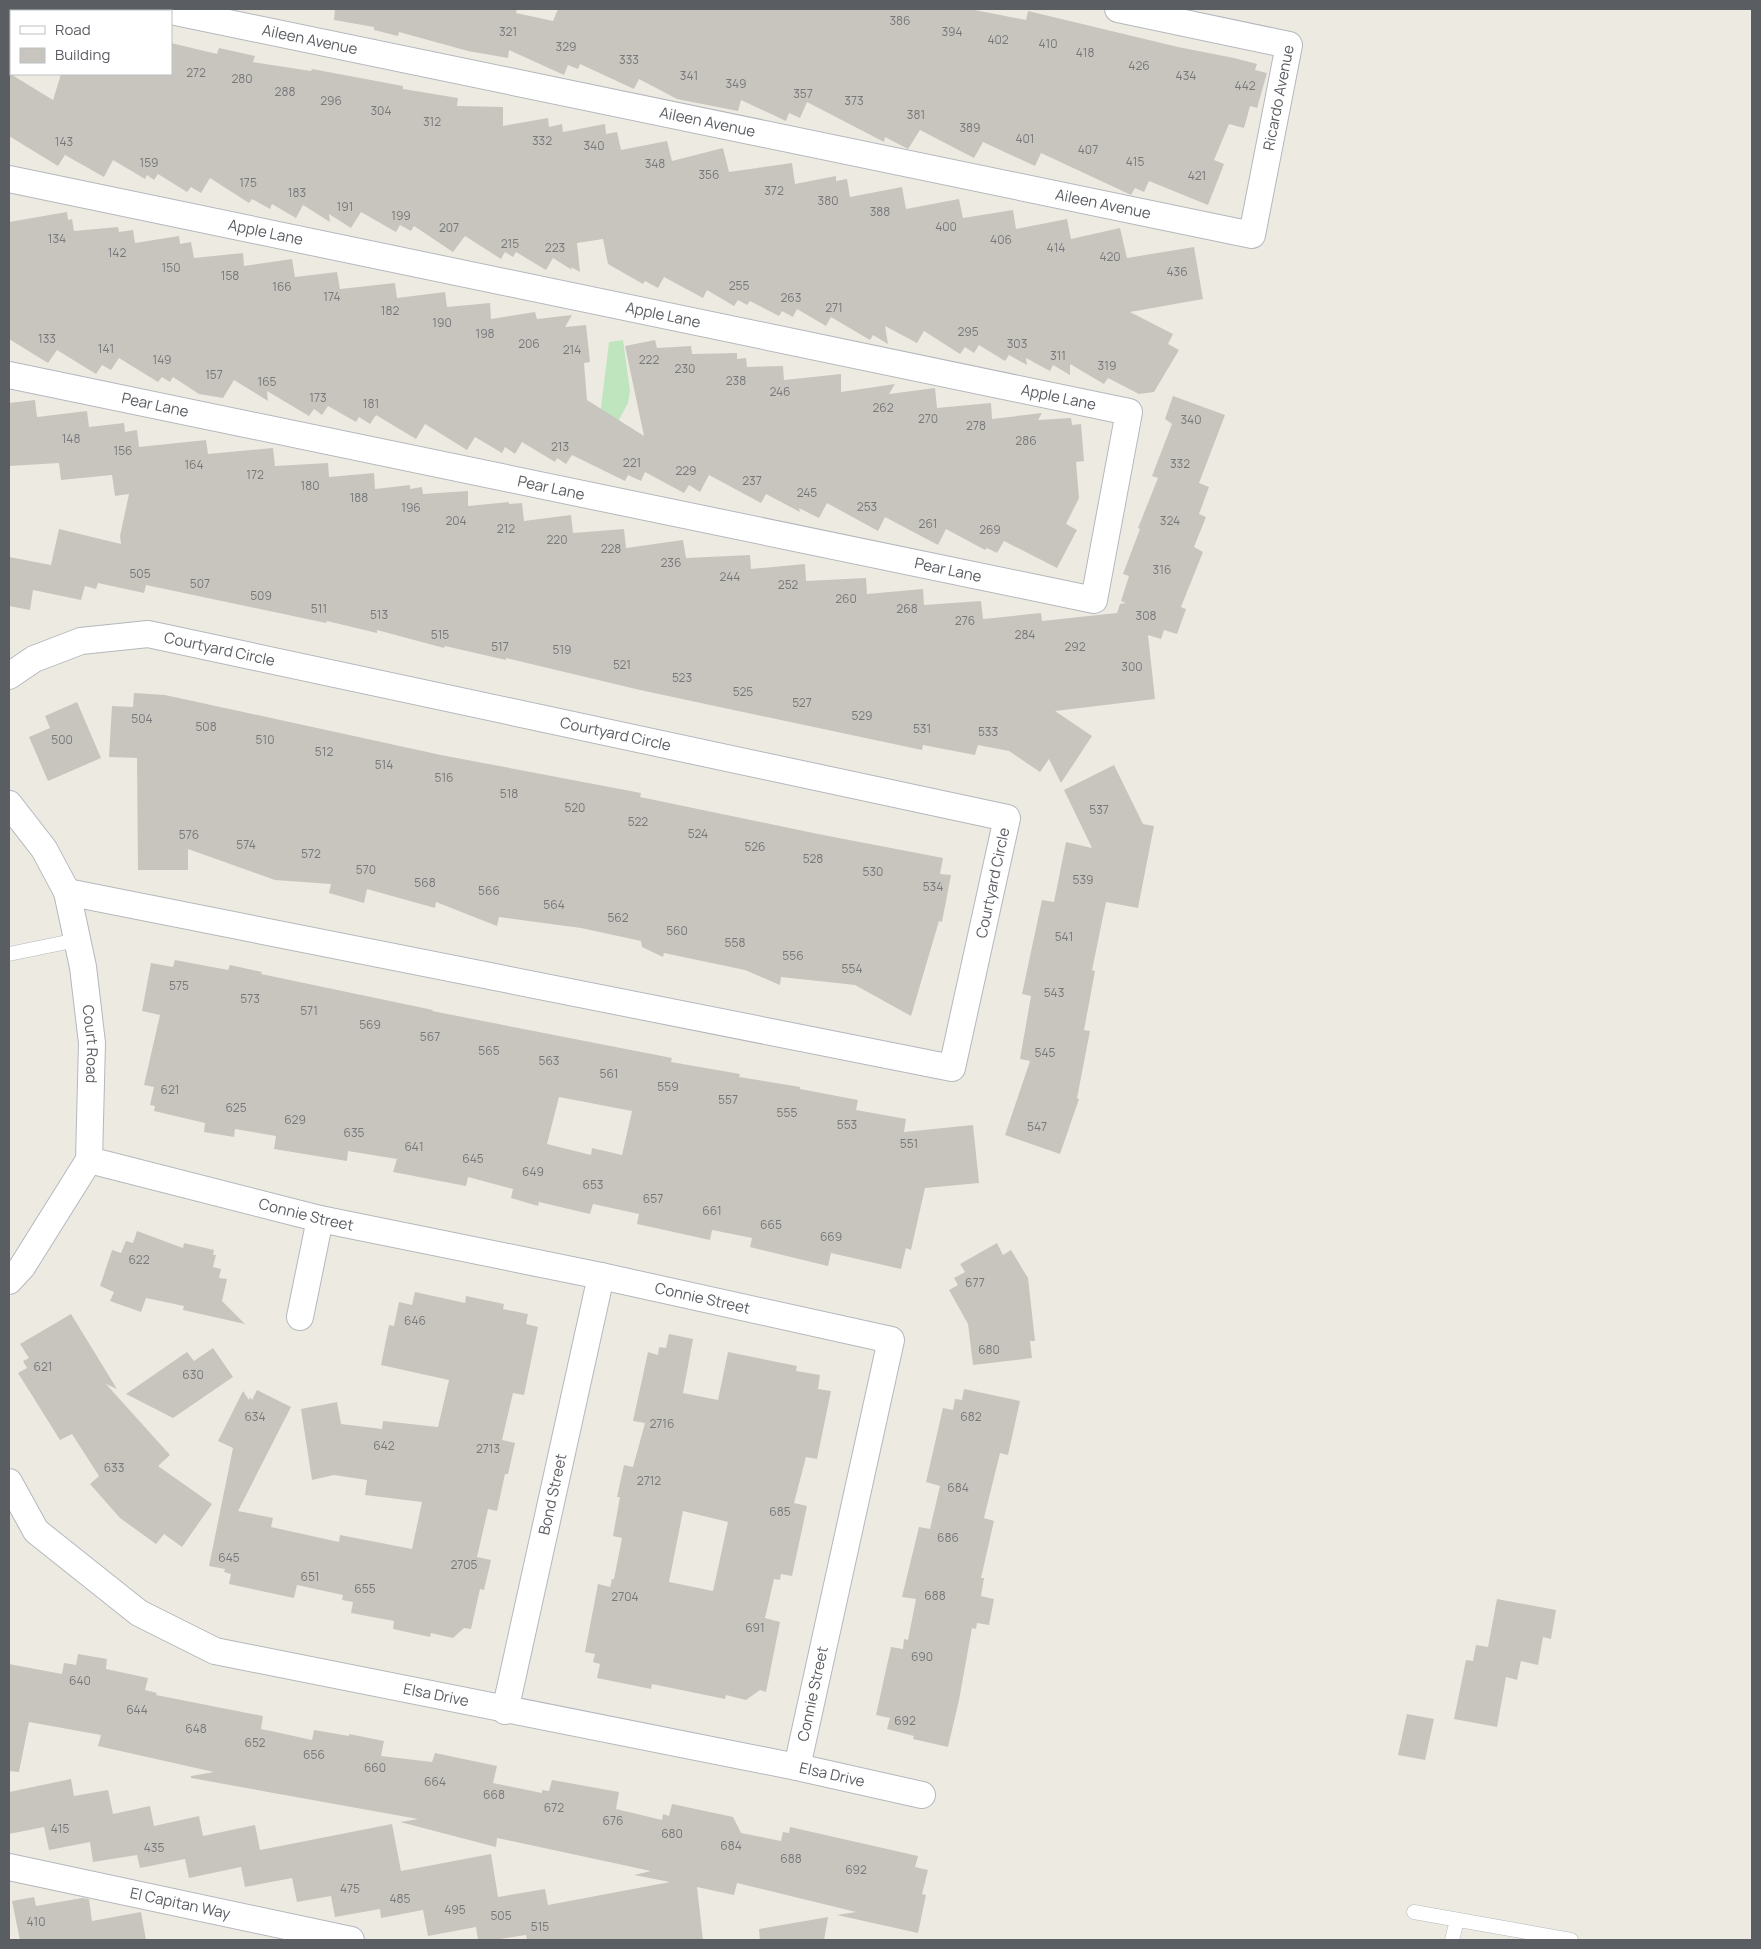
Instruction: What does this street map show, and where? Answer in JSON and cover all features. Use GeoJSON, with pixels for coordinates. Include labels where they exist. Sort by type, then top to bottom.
{"type":"FeatureCollection","features":[{"type":"Feature","properties":{"kind":"street","name":"Ricardo Avenue"},"geometry":{"type":"LineString","coordinates":[[1118,9],[1289,45],[1252,236]]}},
{"type":"Feature","properties":{"kind":"street","name":"Aileen Avenue"},"geometry":{"type":"LineString","coordinates":[[172,11],[1252,236]]}},
{"type":"Feature","properties":{"kind":"street","name":"Apple Lane"},"geometry":{"type":"LineString","coordinates":[[9,179],[1129,412],[1094,600]]}},
{"type":"Feature","properties":{"kind":"street","name":"Pear Lane"},"geometry":{"type":"LineString","coordinates":[[9,375],[1094,600]]}},
{"type":"Feature","properties":{"kind":"street","name":"Courtyard Circle"},"geometry":{"type":"LineString","coordinates":[[9,676],[34,659],[81,641],[148,634],[1007,818],[952,1068],[67,892]]}},
{"type":"Feature","properties":{"kind":"street","name":"Court Road"},"geometry":{"type":"LineString","coordinates":[[9,804],[44,850],[67,892],[83,966],[92,1043],[89,1160]]}},
{"type":"Feature","properties":{"kind":"street","name":"Connie Street"},"geometry":{"type":"LineString","coordinates":[[89,1160],[320,1220],[601,1276],[891,1340],[797,1767]]}},
{"type":"Feature","properties":{"kind":"street"},"geometry":{"type":"LineString","coordinates":[[9,1281],[22,1267],[89,1160]]}},
{"type":"Feature","properties":{"kind":"street"},"geometry":{"type":"LineString","coordinates":[[300,1317],[320,1220]]}},
{"type":"Feature","properties":{"kind":"street","name":"Bond Street"},"geometry":{"type":"LineString","coordinates":[[506,1711],[601,1276]]}},
{"type":"Feature","properties":{"kind":"street","name":"Elsa Drive"},"geometry":{"type":"LineString","coordinates":[[9,1482],[36,1532],[139,1614],[215,1652],[797,1767],[922,1796]]}},
{"type":"Feature","properties":{"kind":"street","name":"El Capitan Way"},"geometry":{"type":"LineString","coordinates":[[9,1867],[352,1940]]}},
{"type":"Feature","properties":{"kind":"lane"},"geometry":{"type":"LineString","coordinates":[[9,954],[77,940]]}},
{"type":"Feature","properties":{"kind":"lane"},"geometry":{"type":"LineString","coordinates":[[1414,1912],[1571,1940]]}},
{"type":"Feature","properties":{"kind":"lane"},"geometry":{"type":"LineString","coordinates":[[1452,1940],[1457,1920]]}},
{"type":"Feature","properties":{"kind":"green space"},"geometry":{"type":"Polygon","coordinates":[[[623,340],[630,391],[628,403],[600,455],[580,444],[601,408],[609,342],[623,340]]]}},
{"type":"Feature","properties":{"kind":"building"},"geometry":{"type":"Polygon","coordinates":[[[335,9],[517,9],[516,13],[553,21],[558,9],[970,9],[1026,20],[1028,11],[1178,47],[1234,58],[1257,64],[1255,70],[1267,73],[1257,108],[1250,106],[1244,128],[1229,124],[1214,160],[1224,164],[1208,205],[1149,181],[1144,192],[1135,188],[1131,195],[1041,153],[1035,166],[983,142],[974,158],[920,130],[908,149],[885,137],[884,142],[807,102],[800,118],[789,113],[786,121],[741,100],[738,111],[677,99],[639,79],[634,89],[580,64],[578,69],[568,65],[564,75],[509,50],[508,58],[468,51],[399,32],[398,36],[374,30],[374,27],[334,20],[335,9]]]}},
{"type":"Feature","properties":{"kind":"building"},"geometry":{"type":"Polygon","coordinates":[[[172,43],[217,54],[219,48],[255,56],[253,62],[311,71],[312,69],[403,86],[403,89],[458,98],[457,106],[503,107],[503,126],[548,118],[549,127],[562,124],[563,132],[605,124],[606,134],[617,132],[621,150],[667,141],[672,161],[723,148],[729,172],[792,163],[795,184],[836,176],[836,181],[847,179],[850,197],[902,187],[906,209],[959,199],[963,218],[1013,210],[1016,229],[1067,219],[1071,239],[1120,228],[1127,258],[1194,247],[1203,299],[1130,312],[1173,334],[1168,344],[1179,350],[1154,392],[1139,394],[1108,378],[1104,384],[1070,364],[1070,375],[1053,365],[1050,371],[1026,358],[1027,365],[1009,355],[1005,361],[979,345],[974,353],[965,347],[960,354],[924,331],[917,343],[885,326],[888,344],[873,335],[870,340],[831,317],[826,326],[797,309],[793,317],[782,311],[779,316],[750,301],[747,305],[738,300],[734,306],[707,290],[703,298],[664,277],[658,288],[645,281],[643,284],[608,264],[603,239],[577,243],[580,272],[571,267],[572,270],[553,258],[546,270],[516,252],[513,257],[505,252],[501,259],[465,236],[453,252],[414,226],[411,231],[400,225],[396,232],[361,212],[351,228],[329,214],[330,222],[303,205],[296,218],[272,204],[270,209],[252,199],[249,203],[210,178],[201,193],[191,187],[187,192],[158,174],[154,180],[147,175],[145,179],[113,160],[104,177],[65,155],[58,166],[9,136],[9,73],[53,100],[61,75],[172,75],[172,43]]]}},
{"type":"Feature","properties":{"kind":"building"},"geometry":{"type":"Polygon","coordinates":[[[67,212],[68,220],[72,219],[74,231],[118,227],[119,232],[133,230],[135,243],[179,236],[180,244],[191,242],[194,258],[243,253],[244,266],[292,259],[295,277],[337,272],[340,289],[395,283],[397,298],[445,292],[447,307],[490,303],[491,319],[535,312],[537,319],[572,315],[565,327],[586,325],[590,362],[584,363],[587,400],[644,436],[625,346],[655,340],[657,348],[691,346],[692,354],[737,353],[737,359],[746,358],[747,367],[783,366],[784,380],[841,374],[841,392],[895,384],[889,394],[935,388],[937,408],[991,403],[992,419],[1042,413],[1038,420],[1071,418],[1072,425],[1081,424],[1084,461],[1076,462],[1079,498],[1066,524],[1077,530],[1057,568],[1004,541],[997,553],[987,548],[985,550],[946,529],[938,545],[885,517],[878,531],[827,503],[819,518],[799,508],[800,512],[766,494],[761,503],[709,475],[700,492],[689,485],[684,493],[645,472],[641,481],[628,475],[625,481],[572,455],[566,464],[557,458],[555,462],[522,442],[515,454],[505,447],[502,453],[475,437],[467,450],[425,424],[416,439],[376,415],[370,424],[359,417],[356,422],[328,406],[322,415],[314,409],[309,416],[267,391],[268,401],[234,380],[223,398],[199,394],[173,377],[170,382],[162,377],[158,382],[119,358],[111,370],[102,365],[96,374],[57,350],[48,363],[9,339],[9,222],[67,212]]]}},
{"type":"Feature","properties":{"kind":"building"},"geometry":{"type":"Polygon","coordinates":[[[1173,396],[1225,415],[1199,483],[1209,487],[1199,514],[1206,517],[1194,547],[1203,552],[1181,607],[1186,609],[1177,634],[1164,630],[1161,639],[1148,635],[1155,699],[1055,711],[1092,736],[1061,783],[1049,759],[1040,772],[1009,751],[978,745],[975,755],[923,745],[922,750],[640,690],[506,658],[506,660],[445,646],[444,648],[377,630],[377,633],[327,621],[326,623],[146,585],[144,593],[98,583],[96,589],[85,586],[81,600],[33,590],[30,610],[9,606],[9,557],[51,565],[59,529],[121,544],[120,536],[129,494],[115,496],[112,475],[61,480],[59,463],[9,466],[9,403],[35,400],[37,417],[87,411],[89,427],[124,423],[125,432],[137,430],[139,447],[206,440],[208,454],[273,448],[275,466],[328,463],[329,477],[374,473],[375,489],[410,485],[410,489],[422,487],[423,494],[468,491],[468,506],[509,502],[509,504],[522,503],[524,521],[571,515],[573,533],[624,529],[626,548],[683,540],[686,558],[750,555],[751,569],[805,564],[806,581],[866,578],[867,594],[923,589],[924,605],[981,601],[983,619],[1041,613],[1042,621],[1117,613],[1120,604],[1126,603],[1121,601],[1129,576],[1123,574],[1140,529],[1138,528],[1158,478],[1152,476],[1172,424],[1165,419],[1173,396]]]}},
{"type":"Feature","properties":{"kind":"building"},"geometry":{"type":"Polygon","coordinates":[[[134,693],[165,695],[441,755],[641,793],[640,797],[943,858],[940,874],[951,875],[942,922],[939,921],[911,1016],[855,985],[781,977],[780,985],[745,970],[664,953],[663,957],[642,947],[641,941],[581,928],[499,917],[497,926],[436,902],[435,908],[367,889],[364,903],[329,893],[331,884],[275,880],[188,849],[188,870],[138,870],[137,758],[109,757],[112,706],[133,707],[134,693]]]}},
{"type":"Feature","properties":{"kind":"building"},"geometry":{"type":"Polygon","coordinates":[[[77,702],[101,758],[48,781],[29,737],[50,728],[45,716],[77,702]]]}},
{"type":"Feature","properties":{"kind":"building"},"geometry":{"type":"Polygon","coordinates":[[[1114,765],[1143,824],[1154,826],[1138,908],[1106,902],[1092,970],[1095,971],[1084,1030],[1090,1031],[1077,1098],[1079,1099],[1060,1154],[1005,1135],[1030,1061],[1020,1059],[1031,996],[1022,994],[1042,900],[1054,902],[1066,842],[1092,848],[1064,790],[1114,765]]]}},
{"type":"Feature","properties":{"kind":"building"},"geometry":{"type":"Polygon","coordinates":[[[175,960],[228,970],[230,965],[262,972],[261,974],[432,1011],[672,1058],[671,1062],[740,1074],[739,1077],[800,1087],[800,1089],[858,1100],[856,1110],[906,1119],[904,1132],[973,1125],[979,1183],[925,1188],[911,1250],[906,1248],[901,1269],[831,1253],[828,1266],[750,1247],[752,1238],[712,1230],[710,1240],[637,1224],[639,1214],[593,1204],[590,1214],[539,1202],[538,1206],[511,1198],[513,1189],[468,1177],[466,1186],[393,1172],[397,1159],[348,1151],[347,1161],[274,1149],[276,1136],[235,1129],[234,1137],[204,1132],[205,1123],[154,1111],[155,1106],[150,1105],[154,1087],[144,1085],[160,1015],[142,1011],[151,963],[173,967],[175,960]],[[559,1097],[547,1144],[591,1155],[592,1148],[622,1155],[632,1111],[559,1097]]]}},
{"type":"Feature","properties":{"kind":"building"},"geometry":{"type":"Polygon","coordinates":[[[137,1231],[183,1248],[184,1243],[214,1250],[213,1255],[216,1255],[213,1267],[221,1269],[219,1278],[227,1279],[222,1301],[245,1324],[183,1310],[184,1306],[146,1298],[141,1312],[110,1301],[114,1292],[100,1286],[112,1250],[121,1253],[126,1241],[133,1243],[137,1231]]]}},
{"type":"Feature","properties":{"kind":"building"},"geometry":{"type":"Polygon","coordinates":[[[997,1243],[1003,1255],[1011,1250],[1028,1278],[1035,1341],[1030,1341],[1032,1358],[973,1365],[968,1324],[949,1290],[958,1285],[954,1278],[965,1272],[960,1264],[997,1243]]]}},
{"type":"Feature","properties":{"kind":"building"},"geometry":{"type":"Polygon","coordinates":[[[415,1292],[465,1303],[466,1296],[504,1304],[503,1309],[528,1314],[526,1324],[538,1327],[524,1395],[513,1393],[502,1440],[515,1443],[508,1474],[505,1474],[497,1511],[488,1509],[477,1557],[491,1560],[484,1590],[480,1589],[471,1629],[464,1628],[453,1638],[431,1633],[430,1637],[393,1629],[394,1621],[351,1613],[353,1602],[342,1600],[343,1595],[297,1585],[294,1598],[229,1584],[231,1574],[224,1572],[225,1569],[209,1566],[233,1448],[218,1441],[243,1391],[249,1400],[250,1397],[252,1400],[257,1390],[291,1407],[238,1511],[273,1518],[271,1527],[339,1542],[340,1535],[412,1549],[422,1502],[365,1495],[367,1480],[334,1475],[312,1480],[301,1409],[337,1402],[341,1424],[382,1429],[383,1421],[438,1427],[449,1380],[381,1365],[389,1325],[394,1326],[399,1302],[412,1305],[415,1292]]]}},
{"type":"Feature","properties":{"kind":"building"},"geometry":{"type":"Polygon","coordinates":[[[71,1314],[117,1389],[106,1384],[170,1455],[158,1466],[212,1504],[182,1547],[164,1534],[156,1544],[120,1518],[90,1484],[99,1476],[72,1434],[60,1440],[18,1373],[27,1368],[23,1361],[29,1358],[20,1344],[71,1314]]]}},
{"type":"Feature","properties":{"kind":"building"},"geometry":{"type":"Polygon","coordinates":[[[669,1334],[693,1339],[683,1393],[718,1400],[728,1352],[797,1366],[796,1371],[820,1375],[818,1389],[831,1391],[817,1459],[806,1457],[794,1503],[807,1506],[792,1576],[781,1574],[780,1580],[774,1579],[765,1618],[780,1622],[766,1692],[760,1690],[746,1700],[726,1695],[725,1699],[652,1684],[651,1689],[597,1678],[600,1664],[593,1662],[595,1654],[585,1652],[598,1584],[610,1587],[612,1579],[614,1579],[622,1538],[613,1536],[620,1497],[617,1497],[624,1465],[633,1467],[645,1423],[633,1421],[648,1352],[658,1355],[659,1347],[666,1348],[669,1334]],[[683,1511],[669,1582],[713,1591],[728,1522],[683,1511]]]}},
{"type":"Feature","properties":{"kind":"building"},"geometry":{"type":"Polygon","coordinates":[[[213,1348],[233,1377],[173,1418],[126,1394],[187,1352],[194,1361],[213,1348]]]}},
{"type":"Feature","properties":{"kind":"building"},"geometry":{"type":"Polygon","coordinates":[[[964,1389],[1020,1401],[1008,1455],[1000,1453],[984,1518],[994,1521],[981,1578],[984,1578],[981,1596],[994,1599],[989,1625],[977,1623],[976,1629],[972,1628],[948,1747],[913,1739],[914,1736],[887,1729],[890,1718],[876,1715],[891,1647],[903,1649],[904,1639],[908,1640],[916,1599],[902,1597],[919,1527],[930,1529],[940,1486],[926,1482],[943,1408],[953,1410],[955,1399],[962,1400],[964,1389]]]}},
{"type":"Feature","properties":{"kind":"building"},"geometry":{"type":"Polygon","coordinates":[[[1497,1599],[1556,1610],[1551,1639],[1543,1637],[1538,1665],[1521,1661],[1517,1680],[1506,1677],[1497,1727],[1454,1719],[1466,1660],[1473,1661],[1476,1645],[1488,1647],[1497,1599]]]}},
{"type":"Feature","properties":{"kind":"building"},"geometry":{"type":"Polygon","coordinates":[[[78,1654],[107,1659],[106,1669],[148,1678],[145,1690],[157,1693],[156,1695],[263,1716],[261,1729],[312,1740],[314,1730],[349,1736],[349,1734],[384,1741],[381,1756],[432,1762],[435,1753],[497,1766],[493,1783],[542,1793],[542,1790],[549,1791],[552,1780],[619,1792],[616,1809],[662,1820],[663,1814],[669,1816],[672,1804],[733,1817],[741,1833],[781,1841],[783,1832],[789,1833],[790,1827],[918,1856],[915,1867],[928,1870],[922,1894],[926,1895],[918,1933],[837,1915],[856,1912],[737,1883],[734,1895],[697,1887],[703,1940],[527,1940],[526,1935],[493,1940],[478,1940],[476,1927],[428,1936],[423,1910],[381,1918],[380,1909],[335,1917],[331,1896],[297,1902],[292,1878],[245,1887],[241,1867],[189,1878],[185,1859],[140,1868],[137,1855],[93,1862],[90,1842],[49,1850],[44,1827],[9,1834],[9,1792],[71,1779],[74,1796],[108,1790],[113,1814],[150,1806],[154,1826],[199,1816],[203,1836],[255,1825],[260,1850],[392,1824],[401,1871],[491,1854],[498,1897],[545,1889],[548,1905],[670,1882],[634,1875],[651,1871],[497,1838],[496,1847],[400,1822],[418,1819],[191,1778],[191,1776],[214,1772],[98,1746],[101,1735],[29,1722],[19,1772],[9,1771],[9,1664],[62,1674],[64,1663],[76,1665],[78,1654]]]}},
{"type":"Feature","properties":{"kind":"building"},"geometry":{"type":"Polygon","coordinates":[[[1407,1714],[1434,1719],[1425,1760],[1398,1755],[1407,1714]]]}},
{"type":"Feature","properties":{"kind":"building"},"geometry":{"type":"Polygon","coordinates":[[[34,1897],[36,1906],[82,1898],[89,1899],[92,1921],[141,1912],[146,1940],[20,1940],[12,1901],[34,1897]]]}},
{"type":"Feature","properties":{"kind":"building"},"geometry":{"type":"Polygon","coordinates":[[[828,1917],[824,1940],[760,1940],[759,1929],[828,1917]]]}}]}
